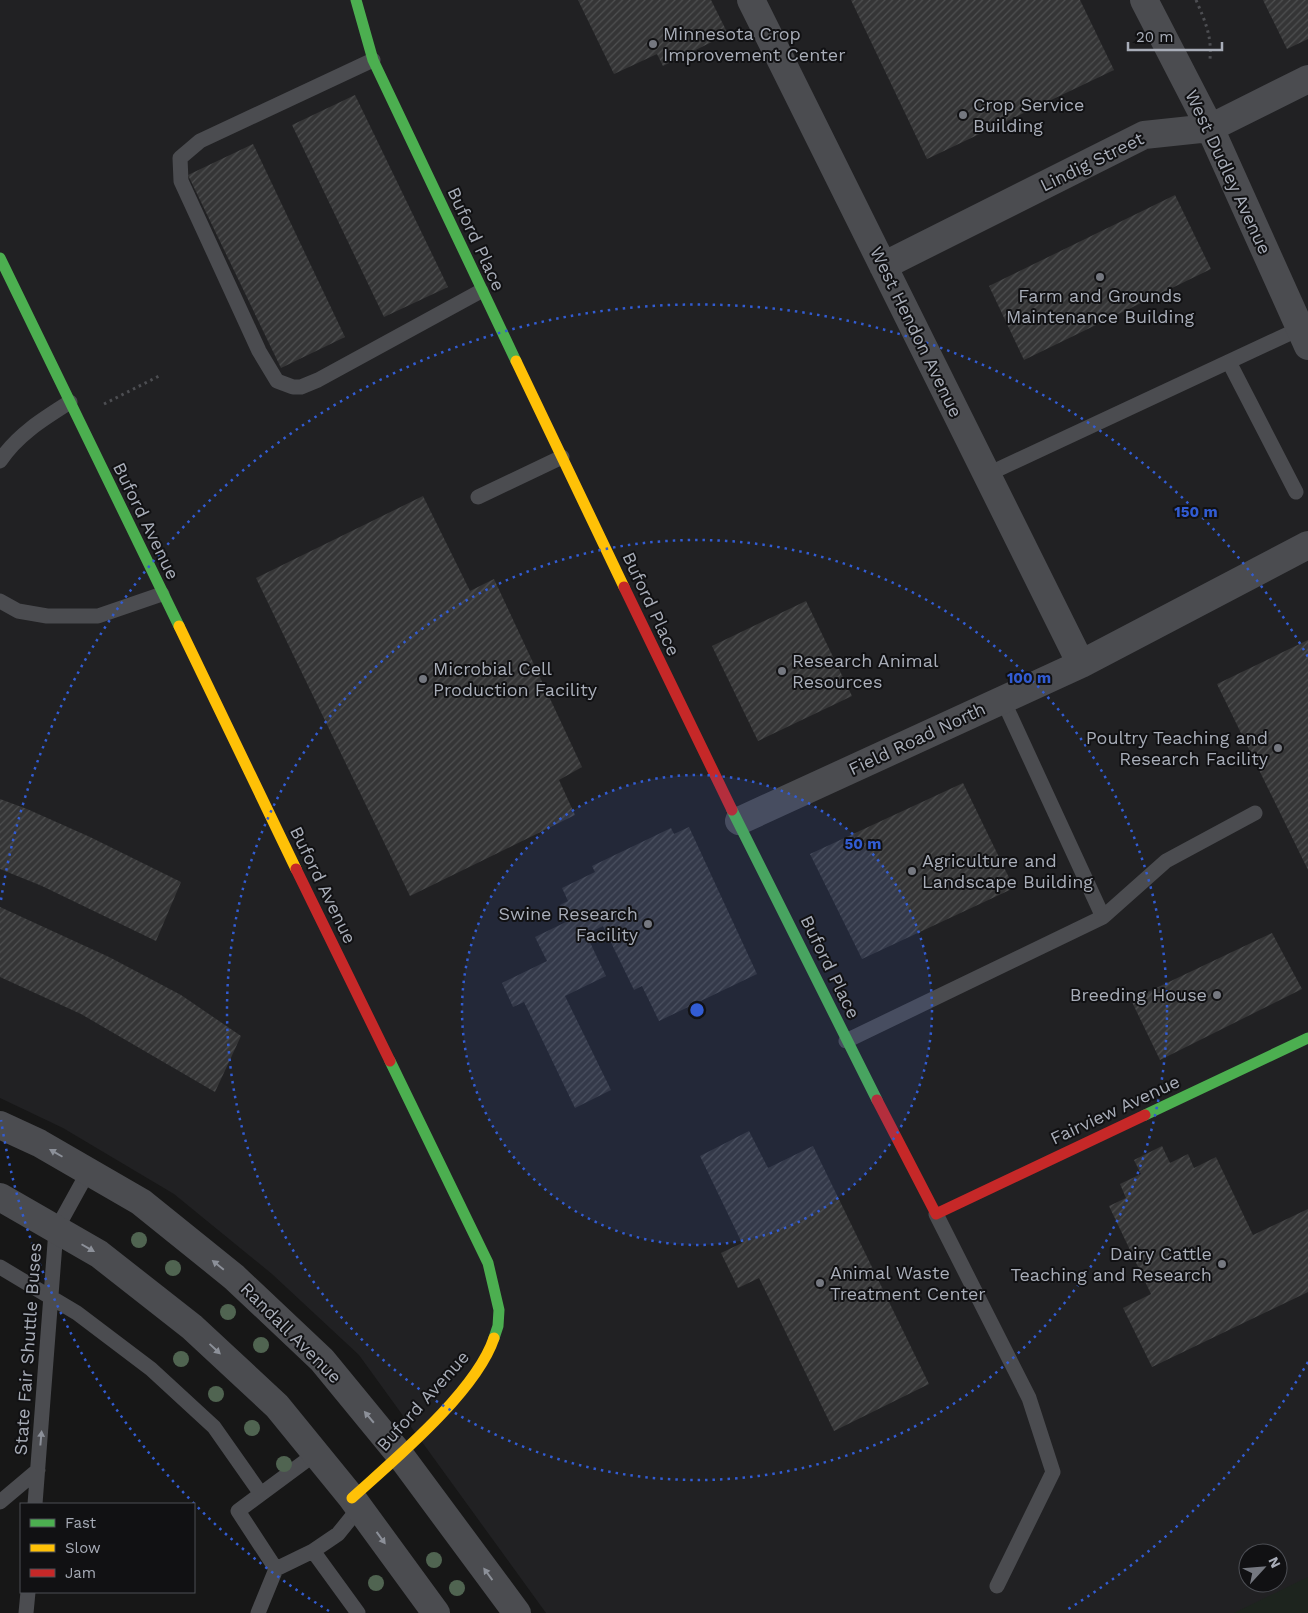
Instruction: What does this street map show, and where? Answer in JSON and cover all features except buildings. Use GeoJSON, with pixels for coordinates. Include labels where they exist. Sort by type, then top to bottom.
{"type":"FeatureCollection","features":[{"type":"Feature","properties":{"kind":"street","name":"Buford Place"},"geometry":{"type":"LineString","coordinates":[[356,0],[365,38],[373,60],[481,291],[691,728],[739,821],[846,1041],[936,1214]]}},
{"type":"Feature","properties":{"kind":"street","name":"West Hendon Avenue"},"geometry":{"type":"LineString","coordinates":[[750,0],[1081,664]]}},
{"type":"Feature","properties":{"kind":"street","name":"West Dudley Avenue"},"geometry":{"type":"LineString","coordinates":[[1144,0],[1210,128],[1304,337]]}},
{"type":"Feature","properties":{"kind":"street","name":"Lindig Street"},"geometry":{"type":"LineString","coordinates":[[883,266],[1144,135],[1210,128],[1308,80]]}},
{"type":"Feature","properties":{"kind":"street","name":"Buford Avenue"},"geometry":{"type":"LineString","coordinates":[[0,258],[488,1264],[499,1298],[498,1328],[488,1356],[463,1389],[356,1503]]}},
{"type":"Feature","properties":{"kind":"street","name":"Field Road North"},"geometry":{"type":"LineString","coordinates":[[739,821],[1081,664],[1308,545]]}},
{"type":"Feature","properties":{"kind":"street","name":"Fairview Avenue"},"geometry":{"type":"LineString","coordinates":[[936,1214],[1308,1038]]}},
{"type":"Feature","properties":{"kind":"street","name":"Randall Avenue"},"geometry":{"type":"LineString","coordinates":[[0,1125],[39,1143],[141,1202],[234,1278],[322,1360],[400,1455],[517,1613]]}},
{"type":"Feature","properties":{"kind":"street"},"geometry":{"type":"LineString","coordinates":[[0,1197],[99,1254],[192,1327],[277,1406],[356,1503],[436,1613]]}},
{"type":"Feature","properties":{"kind":"lane"},"geometry":{"type":"LineString","coordinates":[[373,60],[200,141],[180,158],[182,181],[259,351],[277,381],[285,386],[301,387],[318,380],[481,291]]}},
{"type":"Feature","properties":{"kind":"lane"},"geometry":{"type":"LineString","coordinates":[[986,475],[1229,362],[1304,337]]}},
{"type":"Feature","properties":{"kind":"lane"},"geometry":{"type":"LineString","coordinates":[[1229,362],[1296,492]]}},
{"type":"Feature","properties":{"kind":"lane"},"geometry":{"type":"LineString","coordinates":[[0,461],[12,443],[42,419],[70,402]]}},
{"type":"Feature","properties":{"kind":"lane"},"geometry":{"type":"LineString","coordinates":[[478,497],[562,457]]}},
{"type":"Feature","properties":{"kind":"lane"},"geometry":{"type":"LineString","coordinates":[[0,601],[18,611],[46,616],[98,616],[162,594]]}},
{"type":"Feature","properties":{"kind":"lane"},"geometry":{"type":"LineString","coordinates":[[1003,700],[1103,917]]}},
{"type":"Feature","properties":{"kind":"lane"},"geometry":{"type":"LineString","coordinates":[[846,1041],[1103,917],[1166,861],[1255,813]]}},
{"type":"Feature","properties":{"kind":"lane"},"geometry":{"type":"LineString","coordinates":[[56,1230],[88,1172]]}},
{"type":"Feature","properties":{"kind":"lane"},"geometry":{"type":"LineString","coordinates":[[936,1214],[1030,1398],[1053,1472],[997,1586]]}},
{"type":"Feature","properties":{"kind":"lane","name":"State Fair Shuttle Buses"},"geometry":{"type":"LineString","coordinates":[[35,1503],[56,1230]]}},
{"type":"Feature","properties":{"kind":"lane"},"geometry":{"type":"LineString","coordinates":[[0,1266],[77,1313],[151,1369],[214,1427],[261,1494]]}},
{"type":"Feature","properties":{"kind":"lane"},"geometry":{"type":"LineString","coordinates":[[276,1569],[238,1511],[315,1454]]}},
{"type":"Feature","properties":{"kind":"lane","name":"State Fair Shuttle Buses"},"geometry":{"type":"LineString","coordinates":[[0,1502],[38,1470]]}},
{"type":"Feature","properties":{"kind":"lane"},"geometry":{"type":"LineString","coordinates":[[258,1613],[276,1569],[313,1551],[338,1534],[356,1503]]}},
{"type":"Feature","properties":{"kind":"lane"},"geometry":{"type":"LineString","coordinates":[[313,1551],[358,1613]]}},
{"type":"Feature","properties":{"kind":"lane"},"geometry":{"type":"LineString","coordinates":[[26,1613],[28,1593]]}},
{"type":"Feature","properties":{"kind":"path"},"geometry":{"type":"LineString","coordinates":[[77,418],[161,375]]}},
{"type":"Feature","properties":{"kind":"shaded area"},"geometry":{"type":"Polygon","coordinates":[[[0,0],[1308,0],[1308,1613],[546,1613],[359,1355],[272,1274],[174,1194],[63,1128],[0,1098],[0,0]]]}},
{"type":"Feature","properties":{"kind":"shaded area"},"geometry":{"type":"Polygon","coordinates":[[[1308,1577],[1308,1613],[1234,1613],[1275,1593],[1288,1593],[1288,1587],[1308,1577]]]}},
{"type":"Feature","properties":{"kind":"traffic: fast"},"geometry":{"type":"LineString","coordinates":[[356,0],[373,60],[516,361]]}},
{"type":"Feature","properties":{"kind":"traffic: fast"},"geometry":{"type":"LineString","coordinates":[[0,258],[179,626]]}},
{"type":"Feature","properties":{"kind":"traffic: fast"},"geometry":{"type":"LineString","coordinates":[[732,810],[877,1100]]}},
{"type":"Feature","properties":{"kind":"traffic: fast"},"geometry":{"type":"LineString","coordinates":[[1145,1115],[1308,1038]]}},
{"type":"Feature","properties":{"kind":"traffic: fast"},"geometry":{"type":"LineString","coordinates":[[390,1061],[488,1263],[499,1310],[498,1326],[494,1338]]}},
{"type":"Feature","properties":{"kind":"traffic: slow"},"geometry":{"type":"LineString","coordinates":[[516,361],[624,587]]}},
{"type":"Feature","properties":{"kind":"traffic: slow"},"geometry":{"type":"LineString","coordinates":[[179,626],[296,869]]}},
{"type":"Feature","properties":{"kind":"traffic: slow"},"geometry":{"type":"LineString","coordinates":[[352,1498],[411,1445],[452,1402],[484,1359],[494,1338]]}},
{"type":"Feature","properties":{"kind":"traffic: jam"},"geometry":{"type":"LineString","coordinates":[[624,587],[732,810]]}},
{"type":"Feature","properties":{"kind":"traffic: jam"},"geometry":{"type":"LineString","coordinates":[[296,869],[390,1061]]}},
{"type":"Feature","properties":{"kind":"traffic: jam"},"geometry":{"type":"LineString","coordinates":[[877,1100],[936,1214],[1145,1115]]}},
{"type":"Feature","properties":{"kind":"place","name":"Minnesota Crop Improvement Center"},"geometry":{"type":"Point","coordinates":[653,44]}},
{"type":"Feature","properties":{"kind":"place","name":"Crop Service Building"},"geometry":{"type":"Point","coordinates":[963,115]}},
{"type":"Feature","properties":{"kind":"place","name":"Farm and Grounds Maintenance Building"},"geometry":{"type":"Point","coordinates":[1100,277]}},
{"type":"Feature","properties":{"kind":"place","name":"Research Animal Resources"},"geometry":{"type":"Point","coordinates":[782,671]}},
{"type":"Feature","properties":{"kind":"place","name":"Microbial Cell Production Facility"},"geometry":{"type":"Point","coordinates":[423,679]}},
{"type":"Feature","properties":{"kind":"place","name":"Poultry Teaching and Research Facility"},"geometry":{"type":"Point","coordinates":[1278,748]}},
{"type":"Feature","properties":{"kind":"place","name":"Agriculture and Landscape Building"},"geometry":{"type":"Point","coordinates":[912,871]}},
{"type":"Feature","properties":{"kind":"place","name":"Swine Research Facility"},"geometry":{"type":"Point","coordinates":[648,924]}},
{"type":"Feature","properties":{"kind":"place","name":"Breeding House"},"geometry":{"type":"Point","coordinates":[1217,995]}},
{"type":"Feature","properties":{"kind":"place","name":"Dairy Cattle Teaching and Research"},"geometry":{"type":"Point","coordinates":[1222,1264]}},
{"type":"Feature","properties":{"kind":"place","name":"Animal Waste Treatment Center"},"geometry":{"type":"Point","coordinates":[820,1283]}}]}
